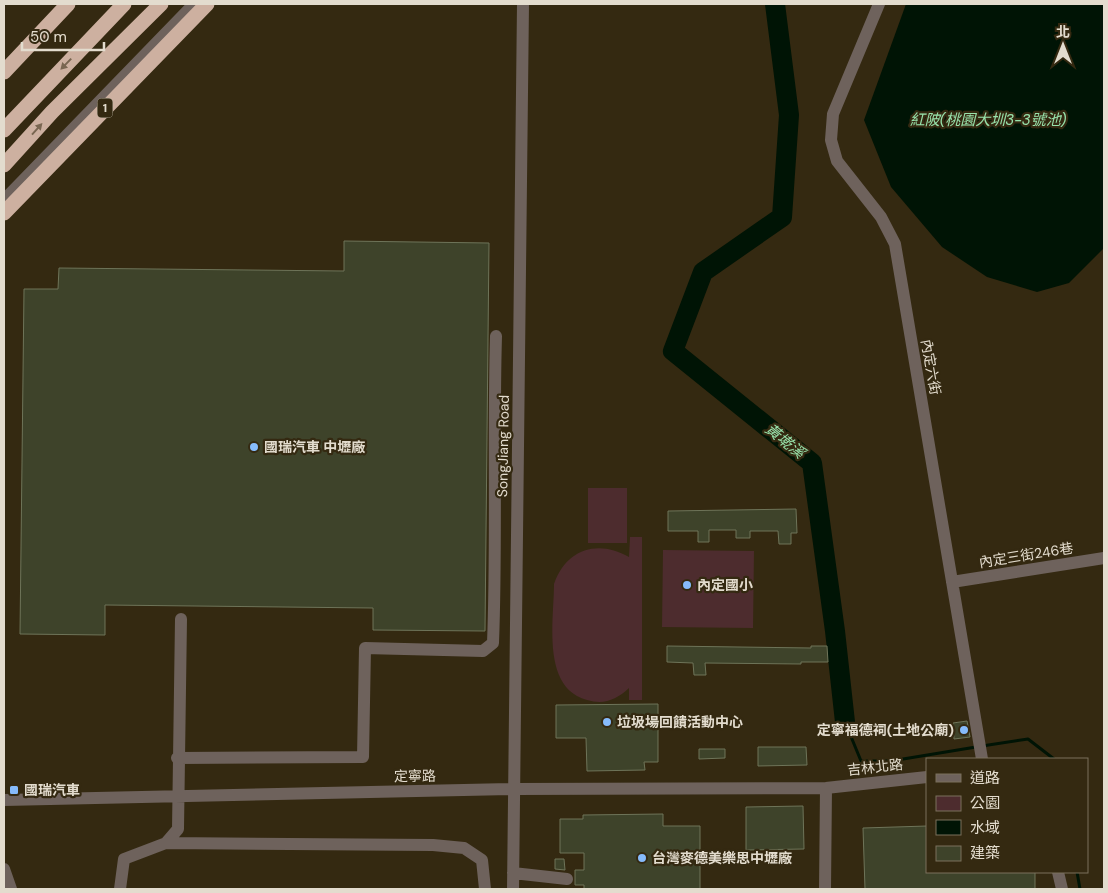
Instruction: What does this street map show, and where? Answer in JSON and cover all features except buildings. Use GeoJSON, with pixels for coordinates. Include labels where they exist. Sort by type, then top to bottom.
{"type":"FeatureCollection","features":[{"type":"Feature","properties":{"kind":"highway"},"geometry":{"type":"LineString","coordinates":[[4,72],[68,4]]}},
{"type":"Feature","properties":{"kind":"highway"},"geometry":{"type":"LineString","coordinates":[[4,130],[124,4]]}},
{"type":"Feature","properties":{"kind":"highway"},"geometry":{"type":"LineString","coordinates":[[4,166],[52,112],[161,4]]}},
{"type":"Feature","properties":{"kind":"highway","name":"1"},"geometry":{"type":"LineString","coordinates":[[4,213],[207,4]]}},
{"type":"Feature","properties":{"kind":"street"},"geometry":{"type":"LineString","coordinates":[[4,200],[194,4]]}},
{"type":"Feature","properties":{"kind":"street","name":"SongJiang Road"},"geometry":{"type":"LineString","coordinates":[[513,889],[522,4]]}},
{"type":"Feature","properties":{"kind":"street","name":"內定六街"},"geometry":{"type":"LineString","coordinates":[[879,4],[834,114],[831,140],[837,161],[881,216],[894,244],[982,758]]}},
{"type":"Feature","properties":{"kind":"street"},"geometry":{"type":"LineString","coordinates":[[177,758],[363,757],[364,648],[483,650],[493,643],[496,572],[496,336]]}},
{"type":"Feature","properties":{"kind":"street","name":"內定三街246巷"},"geometry":{"type":"LineString","coordinates":[[952,582],[1104,558]]}},
{"type":"Feature","properties":{"kind":"street"},"geometry":{"type":"LineString","coordinates":[[166,843],[178,830],[176,796],[181,619]]}},
{"type":"Feature","properties":{"kind":"street","name":"吉林北路"},"geometry":{"type":"LineString","coordinates":[[826,788],[926,776]]}},
{"type":"Feature","properties":{"kind":"street"},"geometry":{"type":"LineString","coordinates":[[825,889],[826,788]]}},
{"type":"Feature","properties":{"kind":"street","name":"定寧路"},"geometry":{"type":"LineString","coordinates":[[4,800],[514,790],[826,788]]}},
{"type":"Feature","properties":{"kind":"street"},"geometry":{"type":"LineString","coordinates":[[120,889],[124,859],[166,843],[357,844],[464,848],[482,860],[485,889]]}},
{"type":"Feature","properties":{"kind":"street"},"geometry":{"type":"LineString","coordinates":[[4,868],[11,889]]}},
{"type":"Feature","properties":{"kind":"street"},"geometry":{"type":"LineString","coordinates":[[513,873],[567,879]]}},
{"type":"Feature","properties":{"kind":"street"},"geometry":{"type":"LineString","coordinates":[[1058,873],[1062,889]]}},
{"type":"Feature","properties":{"kind":"green space"},"geometry":{"type":"Polygon","coordinates":[[[588,488],[627,488],[627,543],[588,543],[588,488]]]}},
{"type":"Feature","properties":{"kind":"green space"},"geometry":{"type":"Polygon","coordinates":[[[630,537],[642,537],[642,700],[629,700],[629,688],[619,696],[604,702],[587,700],[572,693],[562,682],[556,668],[552,633],[554,584],[566,562],[584,551],[595,548],[606,549],[629,557],[630,537]]]}},
{"type":"Feature","properties":{"kind":"green space"},"geometry":{"type":"Polygon","coordinates":[[[663,550],[754,551],[753,628],[662,627],[663,550]]]}},
{"type":"Feature","properties":{"kind":"water","name":"紅陂(桃園大圳3-3號池)"},"geometry":{"type":"Polygon","coordinates":[[[906,4],[1104,4],[1104,248],[1069,283],[1037,292],[987,277],[942,247],[891,187],[864,120],[906,4]]]}},
{"type":"Feature","properties":{"kind":"waterway","name":"黃墘溪"},"geometry":{"type":"LineString","coordinates":[[775,4],[789,115],[782,217],[703,272],[673,351],[812,463],[835,631],[845,722]]}},
{"type":"Feature","properties":{"kind":"waterway","name":"黃墘溪"},"geometry":{"type":"LineString","coordinates":[[845,722],[861,761],[891,761],[976,747]]}},
{"type":"Feature","properties":{"kind":"waterway","name":"黃墘溪"},"geometry":{"type":"LineString","coordinates":[[982,746],[1028,739],[1053,758]]}},
{"type":"Feature","properties":{"kind":"waterway","name":"黃墘溪"},"geometry":{"type":"LineString","coordinates":[[1077,873],[1080,889]]}},
{"type":"Feature","properties":{"kind":"place","name":"國瑞汽車 中壢廠"},"geometry":{"type":"Point","coordinates":[254,447]}},
{"type":"Feature","properties":{"kind":"place","name":"內定國小"},"geometry":{"type":"Point","coordinates":[687,585]}},
{"type":"Feature","properties":{"kind":"place","name":"垃圾場回饋活動中心"},"geometry":{"type":"Point","coordinates":[607,722]}},
{"type":"Feature","properties":{"kind":"place","name":"定寧福德祠(土地公廟)"},"geometry":{"type":"Point","coordinates":[964,730]}},
{"type":"Feature","properties":{"kind":"place","name":"國瑞汽車"},"geometry":{"type":"Point","coordinates":[14,790]}},
{"type":"Feature","properties":{"kind":"place","name":"台灣麥德美樂思中壢廠"},"geometry":{"type":"Point","coordinates":[642,858]}}]}
